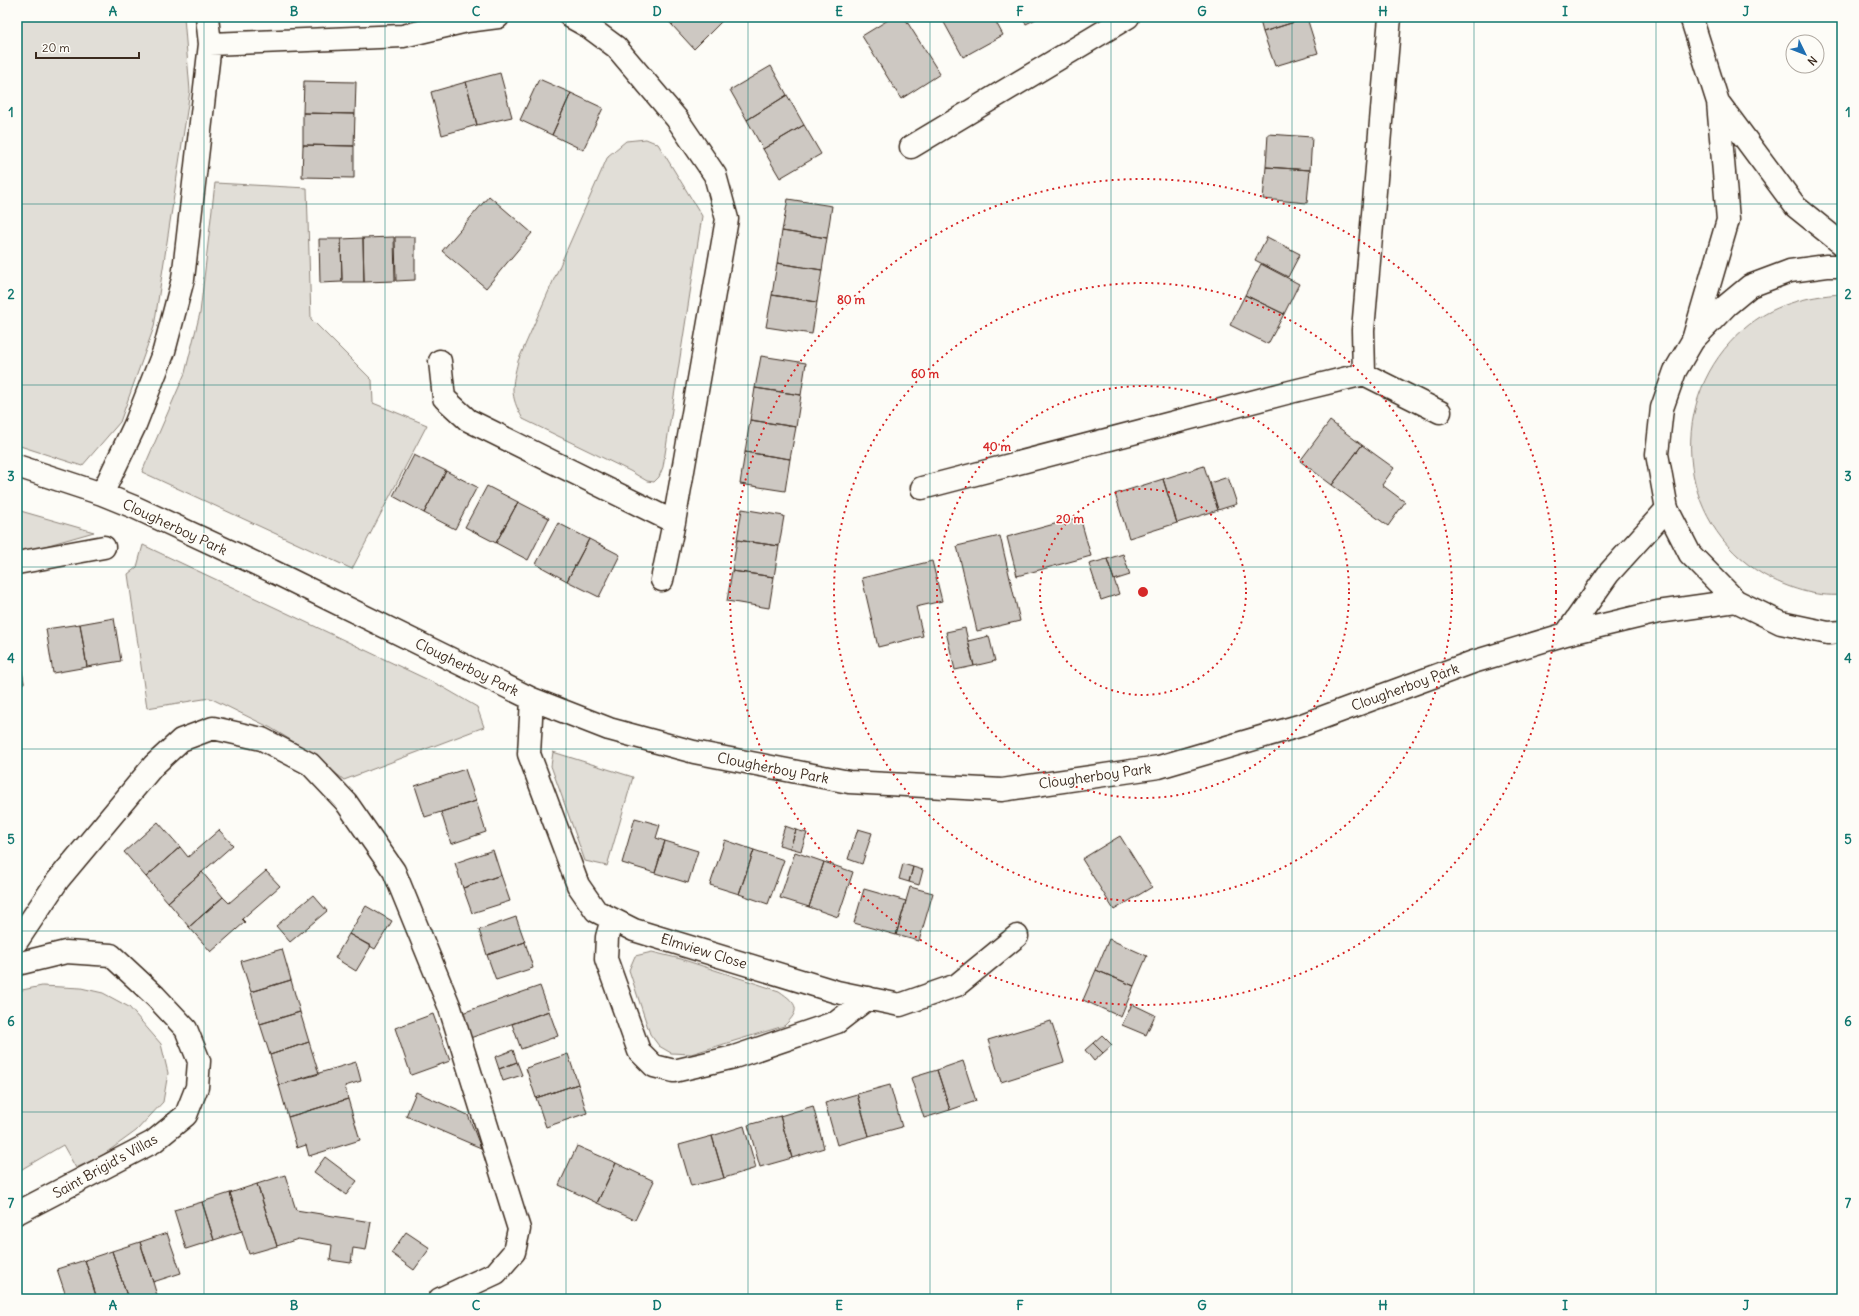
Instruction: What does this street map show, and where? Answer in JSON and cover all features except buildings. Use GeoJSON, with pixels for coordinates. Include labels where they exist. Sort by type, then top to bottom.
{"type":"FeatureCollection","features":[{"type":"Feature","properties":{"kind":"street"},"geometry":{"type":"LineString","coordinates":[[102,494],[135,425],[164,351],[183,279],[210,44],[207,17]]}},
{"type":"Feature","properties":{"kind":"street"},"geometry":{"type":"LineString","coordinates":[[210,44],[403,36],[467,21],[498,17]]}},
{"type":"Feature","properties":{"kind":"street"},"geometry":{"type":"LineString","coordinates":[[571,17],[589,27],[616,47],[677,119],[715,176],[727,219],[674,522],[662,580]]}},
{"type":"Feature","properties":{"kind":"street"},"geometry":{"type":"LineString","coordinates":[[911,147],[1128,17]]}},
{"type":"Feature","properties":{"kind":"street"},"geometry":{"type":"LineString","coordinates":[[1364,374],[1363,330],[1390,17]]}},
{"type":"Feature","properties":{"kind":"street"},"geometry":{"type":"LineString","coordinates":[[1691,17],[1718,102],[1728,220],[1693,340],[1675,371],[1662,408],[1657,454],[1667,509],[1690,554],[1736,601],[1780,623],[1828,633],[1842,632]]}},
{"type":"Feature","properties":{"kind":"street"},"geometry":{"type":"LineString","coordinates":[[1718,102],[1796,207],[1842,244]]}},
{"type":"Feature","properties":{"kind":"street"},"geometry":{"type":"LineString","coordinates":[[1693,340],[1727,305],[1750,286],[1790,270],[1842,266]]}},
{"type":"Feature","properties":{"kind":"street"},"geometry":{"type":"LineString","coordinates":[[440,361],[444,398],[468,420],[674,522]]}},
{"type":"Feature","properties":{"kind":"street"},"geometry":{"type":"LineString","coordinates":[[922,488],[1364,374],[1440,412]]}},
{"type":"Feature","properties":{"kind":"street","name":"Clougherboy Park"},"geometry":{"type":"LineString","coordinates":[[17,466],[102,494],[272,571],[532,699],[609,729],[694,752],[849,782],[1002,790],[1158,767],[1302,726],[1473,662],[1566,634],[1658,612],[1736,601]]}},
{"type":"Feature","properties":{"kind":"street"},"geometry":{"type":"LineString","coordinates":[[1566,634],[1609,573],[1667,509]]}},
{"type":"Feature","properties":{"kind":"street"},"geometry":{"type":"LineString","coordinates":[[17,563],[104,547]]}},
{"type":"Feature","properties":{"kind":"street","name":"Elmview Close"},"geometry":{"type":"LineString","coordinates":[[532,699],[529,754],[578,884],[596,911],[634,930],[838,992],[900,1005],[957,985],[1017,936]]}},
{"type":"Feature","properties":{"kind":"street"},"geometry":{"type":"LineString","coordinates":[[17,941],[58,880],[154,765],[181,740],[213,728],[262,739],[310,764],[346,802],[394,871],[450,1008],[520,1230],[514,1252],[496,1273],[440,1299]]}},
{"type":"Feature","properties":{"kind":"street"},"geometry":{"type":"LineString","coordinates":[[612,919],[607,937],[606,959],[639,1052],[654,1066],[674,1071],[734,1057],[837,1022],[868,998]]}},
{"type":"Feature","properties":{"kind":"street","name":"Saint Brigid's Villas"},"geometry":{"type":"LineString","coordinates":[[17,964],[66,952],[111,955],[155,996],[186,1029],[199,1061],[197,1087],[186,1115],[153,1142],[17,1213]]}},
{"type":"Feature","properties":{"kind":"shaded area"},"geometry":{"type":"Polygon","coordinates":[[[17,17],[184,17],[190,91],[154,327],[120,422],[82,466],[17,445],[17,17]]]}},
{"type":"Feature","properties":{"kind":"shaded area"},"geometry":{"type":"Polygon","coordinates":[[[646,139],[658,144],[702,216],[663,467],[659,477],[654,482],[647,481],[630,471],[523,419],[515,403],[513,390],[514,377],[518,361],[608,156],[626,141],[646,139]]]}},
{"type":"Feature","properties":{"kind":"shaded area"},"geometry":{"type":"Polygon","coordinates":[[[215,183],[307,188],[311,319],[372,380],[373,403],[427,425],[352,569],[142,472],[185,373],[200,313],[215,183]]]}},
{"type":"Feature","properties":{"kind":"shaded area"},"geometry":{"type":"Polygon","coordinates":[[[1842,294],[1842,595],[1821,595],[1792,588],[1764,575],[1734,552],[1712,524],[1698,492],[1691,458],[1692,423],[1702,388],[1719,357],[1744,329],[1766,314],[1790,303],[1816,297],[1842,294]]]}},
{"type":"Feature","properties":{"kind":"shaded area"},"geometry":{"type":"Polygon","coordinates":[[[17,510],[94,532],[17,554],[17,510]]]}},
{"type":"Feature","properties":{"kind":"shaded area"},"geometry":{"type":"Polygon","coordinates":[[[143,545],[441,686],[477,707],[484,727],[344,780],[307,750],[271,728],[210,698],[147,708],[128,574],[137,567],[143,545]]]}},
{"type":"Feature","properties":{"kind":"shaded area"},"geometry":{"type":"Polygon","coordinates":[[[553,752],[633,777],[607,866],[585,861],[551,766],[553,752]]]}},
{"type":"Feature","properties":{"kind":"shaded area"},"geometry":{"type":"Polygon","coordinates":[[[652,952],[681,959],[779,991],[790,1000],[795,1007],[793,1016],[784,1026],[691,1054],[671,1053],[659,1046],[650,1034],[629,970],[635,956],[652,952]]]}},
{"type":"Feature","properties":{"kind":"shaded area"},"geometry":{"type":"Polygon","coordinates":[[[42,986],[81,988],[103,993],[129,1007],[161,1044],[168,1073],[163,1102],[136,1131],[103,1155],[76,1168],[63,1145],[17,1172],[17,991],[42,986]]]}}]}
